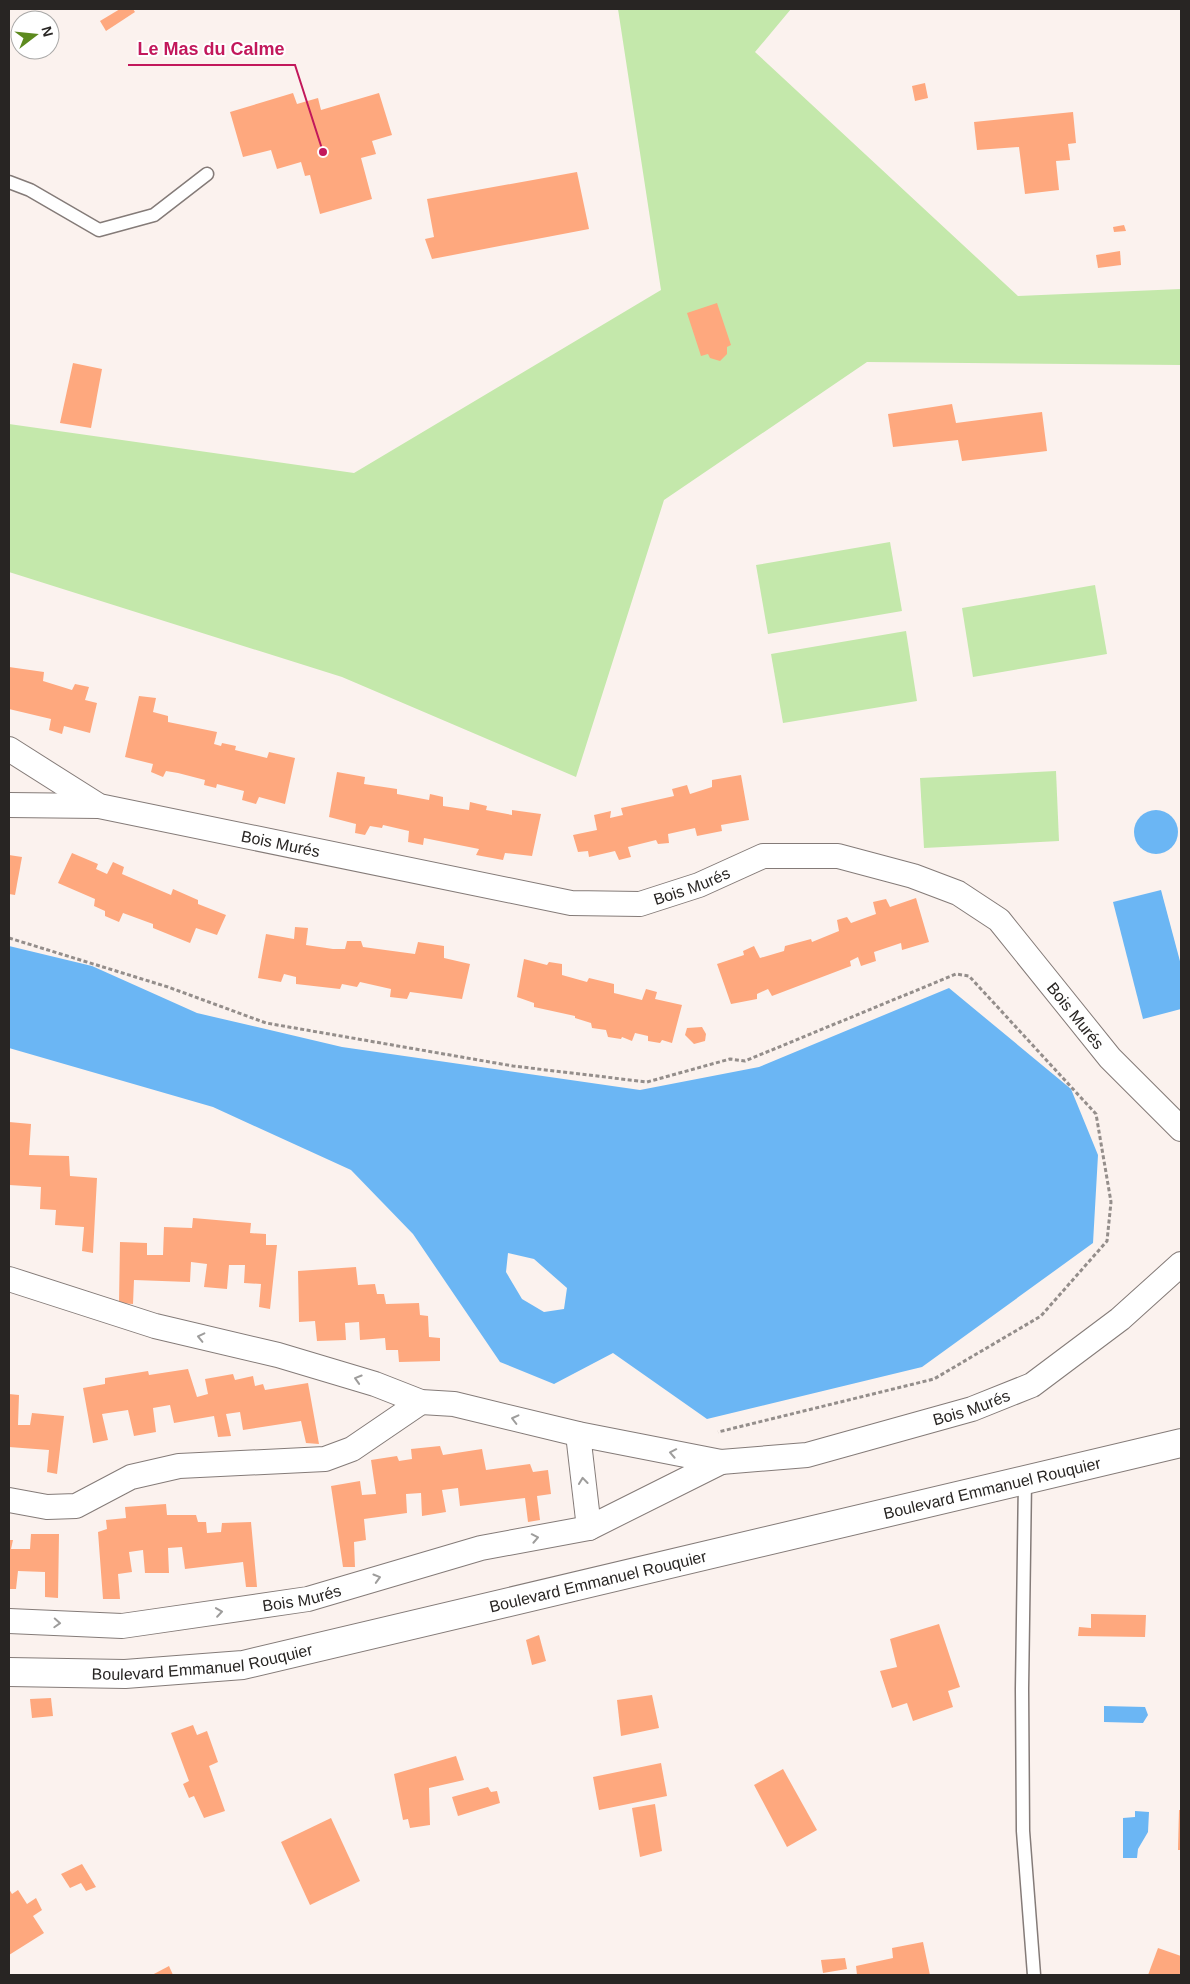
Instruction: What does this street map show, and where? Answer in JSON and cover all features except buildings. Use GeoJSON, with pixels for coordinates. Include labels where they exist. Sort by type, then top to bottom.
{"type":"FeatureCollection","features":[{"type":"Feature","properties":{"kind":"street","name":"Bois Murés"},"geometry":{"type":"LineString","coordinates":[[9,749],[99,806]]}},
{"type":"Feature","properties":{"kind":"street","name":"Bois Murés"},"geometry":{"type":"LineString","coordinates":[[9,805],[99,806],[571,903],[640,904],[699,885],[763,856],[838,856],[913,876],[958,893],[999,920],[1110,1058],[1181,1129]]}},
{"type":"Feature","properties":{"kind":"street","name":"Bois Murés"},"geometry":{"type":"LineString","coordinates":[[9,1279],[155,1326],[278,1355],[375,1384],[421,1402],[454,1404],[578,1434],[721,1462],[807,1455],[972,1409],[1032,1385],[1120,1319],[1181,1264]]}},
{"type":"Feature","properties":{"kind":"street"},"geometry":{"type":"LineString","coordinates":[[9,1500],[46,1507],[76,1506],[131,1477],[179,1466],[325,1459],[352,1449],[421,1402]]}},
{"type":"Feature","properties":{"kind":"street"},"geometry":{"type":"LineString","coordinates":[[578,1434],[588,1528]]}},
{"type":"Feature","properties":{"kind":"street","name":"Boulevard Emmanuel Rouquier"},"geometry":{"type":"LineString","coordinates":[[9,1672],[124,1674],[243,1665],[1181,1443]]}},
{"type":"Feature","properties":{"kind":"street","name":"Bois Murés"},"geometry":{"type":"LineString","coordinates":[[9,1620],[122,1626],[308,1599],[481,1548],[588,1528],[721,1462]]}},
{"type":"Feature","properties":{"kind":"lane"},"geometry":{"type":"LineString","coordinates":[[9,182],[30,190],[99,230],[154,215],[208,174]]}},
{"type":"Feature","properties":{"kind":"lane"},"geometry":{"type":"LineString","coordinates":[[1025,1480],[1022,1689],[1023,1831],[1034,1975]]}},
{"type":"Feature","properties":{"kind":"path"},"geometry":{"type":"LineString","coordinates":[[9,938],[168,987],[266,1023],[513,1066],[647,1082],[730,1059],[745,1061],[956,974],[969,976],[1096,1114],[1111,1202],[1108,1241],[1041,1316],[934,1379],[714,1432]]}},
{"type":"Feature","properties":{"kind":"green space"},"geometry":{"type":"Polygon","coordinates":[[[618,9],[791,9],[755,52],[1018,296],[1181,289],[1181,365],[867,362],[664,500],[576,777],[342,677],[9,572],[9,424],[354,473],[661,290],[618,9]]]}},
{"type":"Feature","properties":{"kind":"green space"},"geometry":{"type":"Polygon","coordinates":[[[890,542],[902,611],[768,634],[756,565],[890,542]]]}},
{"type":"Feature","properties":{"kind":"green space"},"geometry":{"type":"Polygon","coordinates":[[[1095,585],[1107,654],[973,677],[962,608],[1095,585]]]}},
{"type":"Feature","properties":{"kind":"green space"},"geometry":{"type":"Polygon","coordinates":[[[906,631],[917,701],[783,723],[771,654],[906,631]]]}},
{"type":"Feature","properties":{"kind":"green space"},"geometry":{"type":"Polygon","coordinates":[[[1056,771],[1059,841],[924,848],[920,778],[1056,771]]]}},
{"type":"Feature","properties":{"kind":"water"},"geometry":{"type":"Polygon","coordinates":[[[1160,810],[1172,816],[1177,823],[1177,841],[1172,848],[1165,853],[1152,854],[1144,851],[1137,844],[1134,828],[1137,820],[1144,813],[1160,810]]]}},
{"type":"Feature","properties":{"kind":"water"},"geometry":{"type":"Polygon","coordinates":[[[1161,890],[1181,965],[1181,1009],[1143,1019],[1113,902],[1161,890]]]}},
{"type":"Feature","properties":{"kind":"water"},"geometry":{"type":"Polygon","coordinates":[[[9,946],[92,966],[197,1013],[342,1047],[640,1090],[759,1067],[949,988],[1071,1089],[1098,1155],[1093,1243],[922,1367],[707,1419],[613,1353],[554,1384],[500,1362],[413,1234],[351,1170],[213,1107],[9,1048],[9,946]],[[508,1253],[506,1272],[522,1299],[544,1312],[564,1309],[567,1288],[534,1259],[508,1253]]]}},
{"type":"Feature","properties":{"kind":"water"},"geometry":{"type":"Polygon","coordinates":[[[1104,1706],[1145,1707],[1148,1715],[1143,1723],[1104,1722],[1104,1706]]]}},
{"type":"Feature","properties":{"kind":"water"},"geometry":{"type":"Polygon","coordinates":[[[1135,1811],[1149,1812],[1148,1832],[1138,1849],[1137,1858],[1123,1858],[1123,1818],[1135,1817],[1135,1811]]]}},
{"type":"Feature","properties":{"kind":"place","name":"Le Mas du Calme"},"geometry":{"type":"Point","coordinates":[323,152]}}]}
